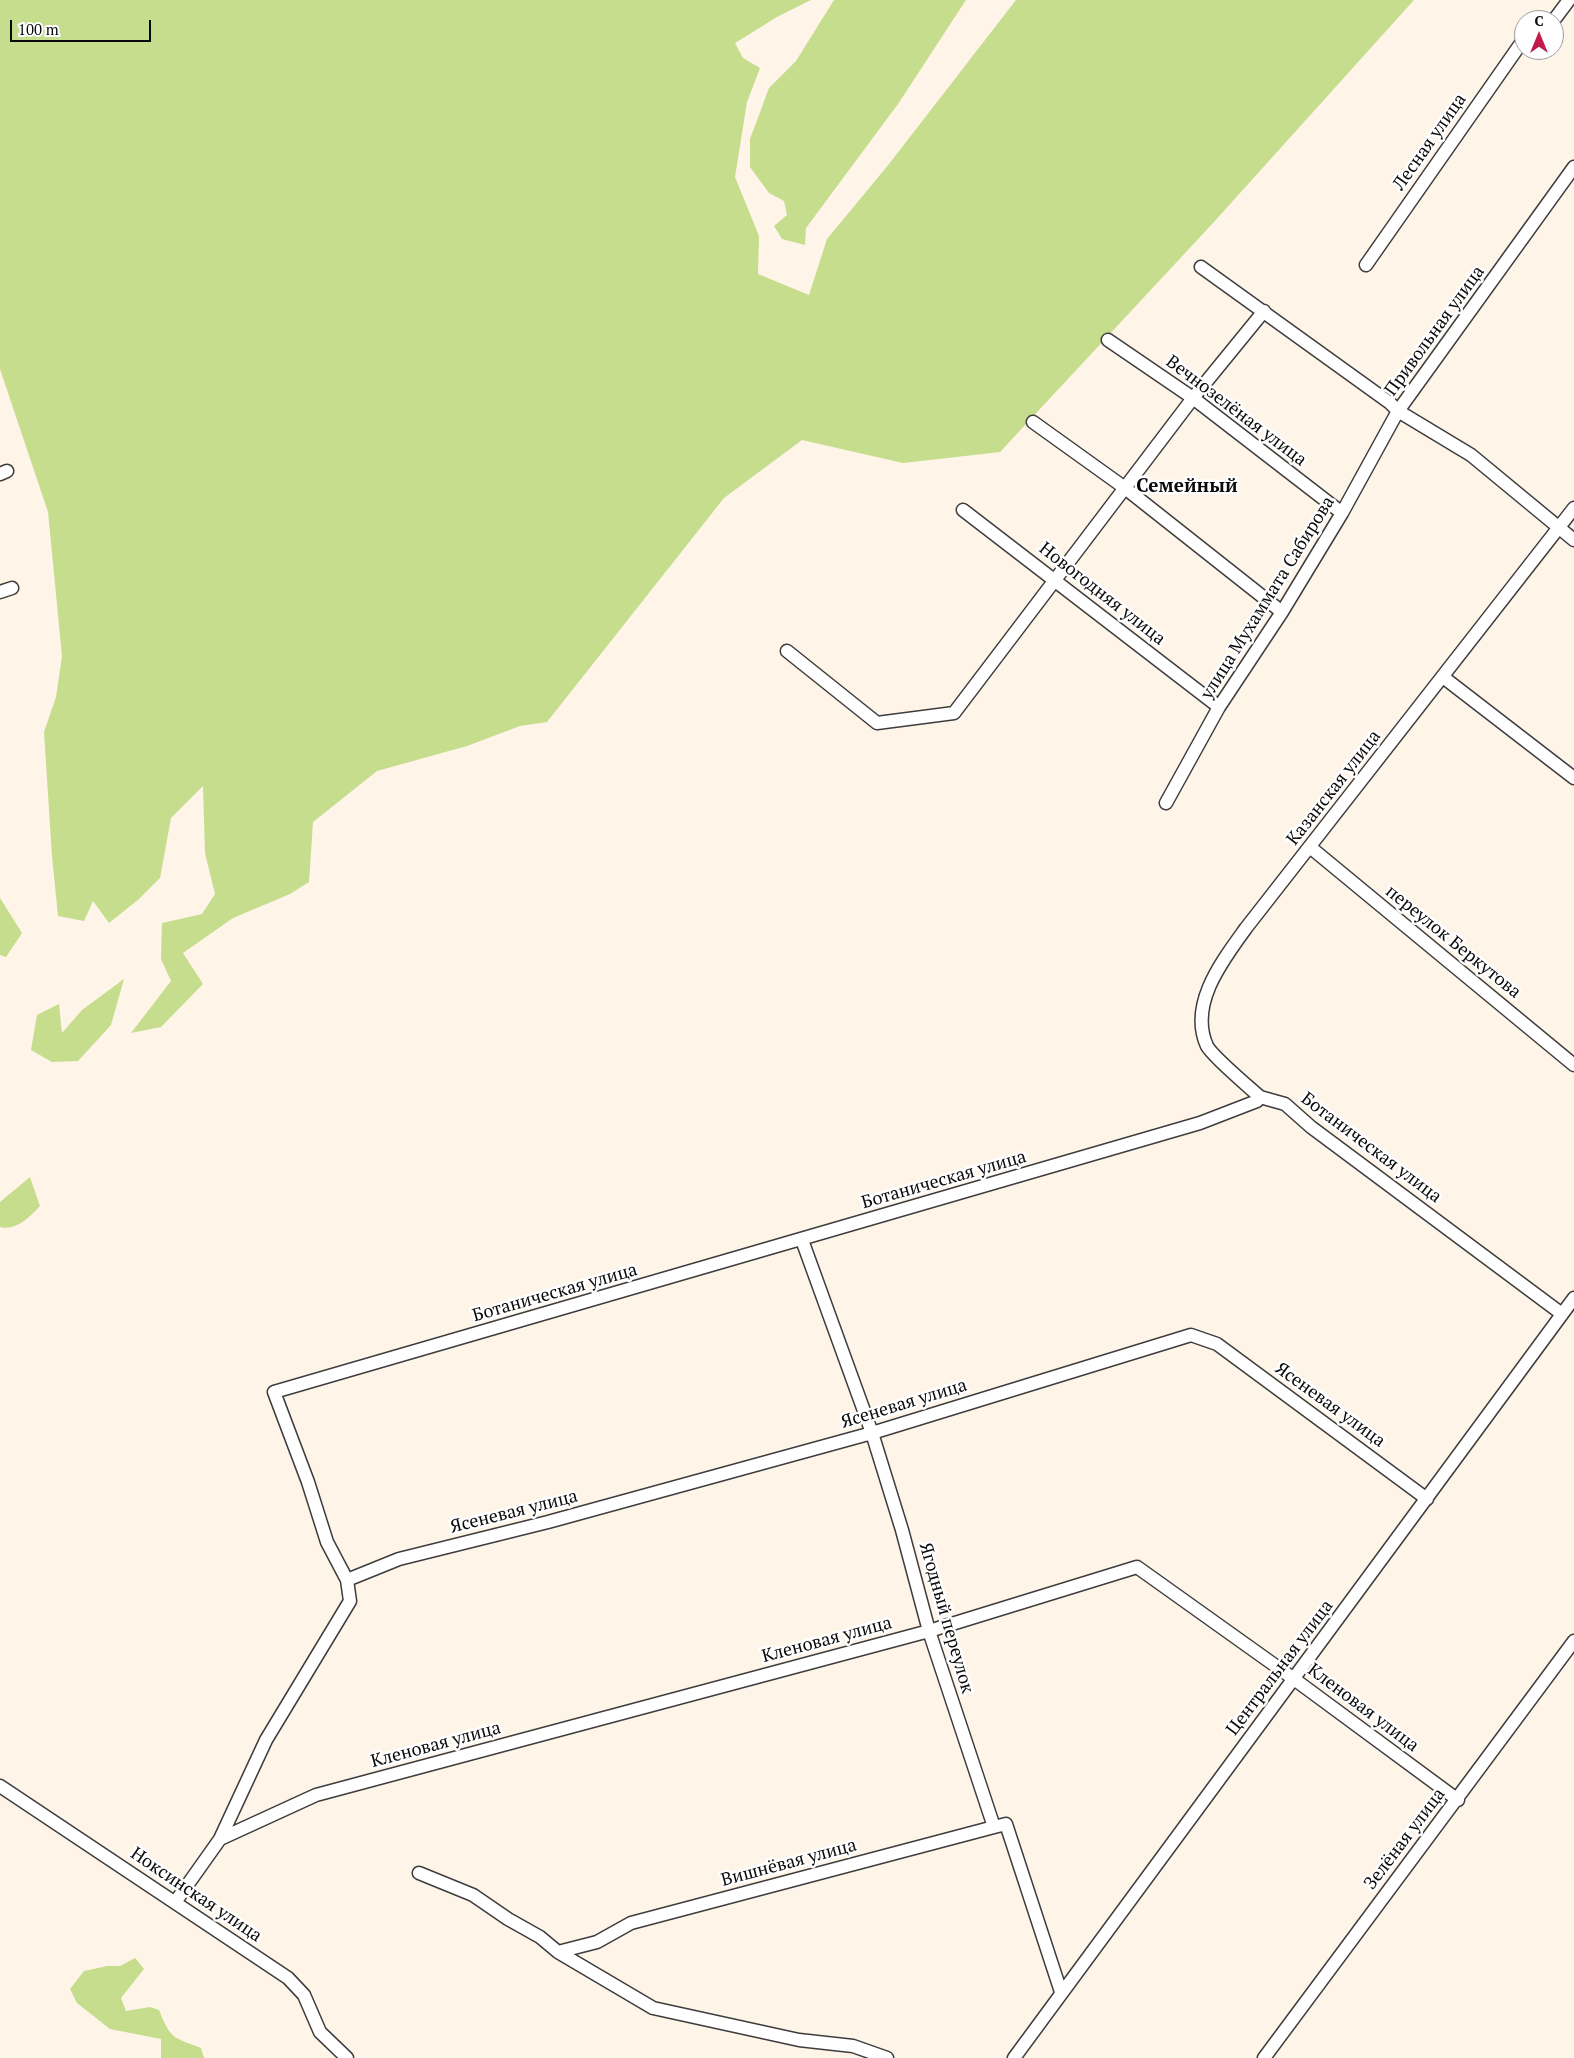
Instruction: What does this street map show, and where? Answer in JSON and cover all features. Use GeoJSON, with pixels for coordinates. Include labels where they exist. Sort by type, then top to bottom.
{"type":"FeatureCollection","features":[{"type":"Feature","properties":{"kind":"street","name":"Лесная улица"},"geometry":{"type":"LineString","coordinates":[[1366,265],[1514,53]]}},
{"type":"Feature","properties":{"kind":"street","name":"Привольная улица"},"geometry":{"type":"LineString","coordinates":[[1574,167],[1398,412],[1471,455],[1574,540]]}},
{"type":"Feature","properties":{"kind":"street"},"geometry":{"type":"LineString","coordinates":[[1201,267],[1390,403],[1398,412]]}},
{"type":"Feature","properties":{"kind":"street"},"geometry":{"type":"LineString","coordinates":[[787,651],[877,722],[954,713],[1193,398],[1264,311]]}},
{"type":"Feature","properties":{"kind":"street","name":"Вечнозелёная улица"},"geometry":{"type":"LineString","coordinates":[[1108,340],[1193,398],[1342,513]]}},
{"type":"Feature","properties":{"kind":"street","name":"улица Мухаммата Сабирова"},"geometry":{"type":"LineString","coordinates":[[1166,803],[1219,708],[1282,612],[1342,513],[1398,412]]}},
{"type":"Feature","properties":{"kind":"street"},"geometry":{"type":"LineString","coordinates":[[1033,422],[1125,488],[1282,612]]}},
{"type":"Feature","properties":{"kind":"street","name":"Казанская улица"},"geometry":{"type":"LineString","coordinates":[[1260,1096],[1208,1048],[1201,1026],[1206,997],[1221,962],[1574,508]]}},
{"type":"Feature","properties":{"kind":"street","name":"Новогодняя улица"},"geometry":{"type":"LineString","coordinates":[[963,510],[1055,579],[1219,708]]}},
{"type":"Feature","properties":{"kind":"street"},"geometry":{"type":"LineString","coordinates":[[1443,677],[1574,778]]}},
{"type":"Feature","properties":{"kind":"street","name":"переулок Беркутова"},"geometry":{"type":"LineString","coordinates":[[1310,847],[1574,1065]]}},
{"type":"Feature","properties":{"kind":"street","name":"Ботаническая улица"},"geometry":{"type":"LineString","coordinates":[[347,1580],[327,1542],[308,1482],[274,1392],[1200,1123],[1257,1101],[1260,1096],[1285,1104],[1311,1127],[1562,1314]]}},
{"type":"Feature","properties":{"kind":"street","name":"Ягодный переулок"},"geometry":{"type":"LineString","coordinates":[[802,1240],[872,1432],[902,1530],[929,1631],[994,1827]]}},
{"type":"Feature","properties":{"kind":"street","name":"Центральная улица"},"geometry":{"type":"LineString","coordinates":[[1014,2058],[1061,1992],[1428,1499],[1574,1298]]}},
{"type":"Feature","properties":{"kind":"street","name":"Ясеневая улица"},"geometry":{"type":"LineString","coordinates":[[347,1580],[399,1559],[548,1522],[872,1432],[1191,1335],[1217,1344],[1428,1499]]}},
{"type":"Feature","properties":{"kind":"street","name":"Кленовая улица"},"geometry":{"type":"LineString","coordinates":[[220,1839],[316,1795],[929,1631],[1137,1566],[1294,1678],[1458,1800]]}},
{"type":"Feature","properties":{"kind":"street"},"geometry":{"type":"LineString","coordinates":[[176,1901],[220,1839],[266,1740],[350,1601],[347,1580]]}},
{"type":"Feature","properties":{"kind":"street","name":"Зелёная улица"},"geometry":{"type":"LineString","coordinates":[[1264,2058],[1311,1992],[1458,1800],[1574,1641]]}},
{"type":"Feature","properties":{"kind":"street","name":"Ноксинская улица"},"geometry":{"type":"LineString","coordinates":[[0,1786],[176,1901],[288,1978],[304,1995],[320,2032],[347,2058]]}},
{"type":"Feature","properties":{"kind":"street"},"geometry":{"type":"LineString","coordinates":[[994,1827],[1006,1824],[1061,1992]]}},
{"type":"Feature","properties":{"kind":"street","name":"Вишнёвая улица"},"geometry":{"type":"LineString","coordinates":[[558,1952],[597,1942],[631,1923],[994,1827]]}},
{"type":"Feature","properties":{"kind":"street"},"geometry":{"type":"LineString","coordinates":[[419,1872],[473,1895],[508,1919],[540,1937],[558,1952],[653,2008],[799,2040],[853,2046],[887,2058]]}},
{"type":"Feature","properties":{"kind":"green space"},"geometry":{"type":"Polygon","coordinates":[[[0,0],[811,0],[777,17],[735,43],[743,58],[760,68],[747,102],[735,177],[759,236],[758,274],[809,295],[827,239],[889,164],[1016,0],[1414,0],[1213,223],[1000,452],[903,463],[802,440],[724,498],[547,722],[520,726],[467,746],[377,771],[313,822],[309,882],[290,894],[233,918],[183,953],[203,984],[161,1027],[131,1033],[171,981],[161,959],[162,923],[202,914],[215,894],[205,853],[203,786],[171,818],[160,878],[139,899],[109,923],[93,901],[84,921],[58,916],[44,732],[56,697],[62,656],[48,512],[0,369],[0,0]]]}},
{"type":"Feature","properties":{"kind":"green space"},"geometry":{"type":"Polygon","coordinates":[[[834,0],[966,0],[898,104],[806,228],[805,245],[782,239],[774,226],[787,215],[784,201],[769,193],[750,167],[750,139],[769,88],[796,61],[834,0]]]}},
{"type":"Feature","properties":{"kind":"green space"},"geometry":{"type":"Polygon","coordinates":[[[0,898],[22,933],[6,957],[0,955],[0,898]]]}},
{"type":"Feature","properties":{"kind":"green space"},"geometry":{"type":"Polygon","coordinates":[[[124,979],[111,1025],[78,1061],[52,1062],[31,1050],[37,1015],[59,1004],[62,1033],[82,1010],[124,979]]]}},
{"type":"Feature","properties":{"kind":"green space"},"geometry":{"type":"Polygon","coordinates":[[[30,1177],[40,1206],[27,1219],[17,1225],[6,1228],[0,1227],[0,1202],[30,1177]]]}},
{"type":"Feature","properties":{"kind":"green space"},"geometry":{"type":"Polygon","coordinates":[[[135,1958],[144,1969],[121,1998],[126,2011],[150,2007],[159,2010],[170,2032],[179,2039],[201,2048],[204,2058],[161,2058],[161,2039],[110,2029],[77,2003],[70,1989],[84,1971],[107,1966],[120,1966],[135,1958]]]}},
{"type":"Feature","properties":{"kind":"district","name":"Семейный"},"geometry":{"type":"Point","coordinates":[1187,487]}}]}
